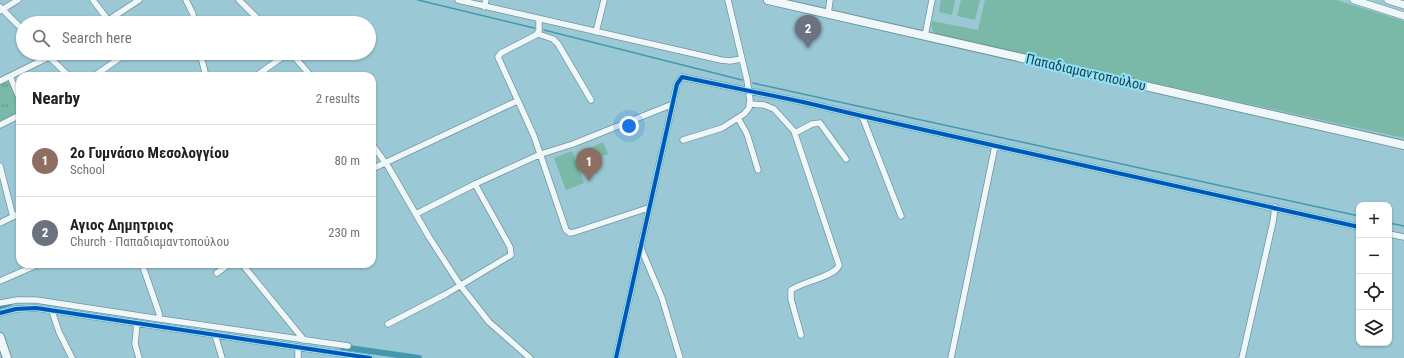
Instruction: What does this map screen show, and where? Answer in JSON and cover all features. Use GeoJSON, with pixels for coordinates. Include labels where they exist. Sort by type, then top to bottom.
{"type":"FeatureCollection","features":[{"type":"Feature","properties":{"kind":"main road","name":"Παπαδιαμαντοπούλου"},"geometry":{"type":"LineString","coordinates":[[768,0],[1404,145]]}},
{"type":"Feature","properties":{"kind":"main road"},"geometry":{"type":"LineString","coordinates":[[0,337],[7,358]]}},
{"type":"Feature","properties":{"kind":"street"},"geometry":{"type":"LineString","coordinates":[[16,23],[1,9],[18,0]]}},
{"type":"Feature","properties":{"kind":"street"},"geometry":{"type":"LineString","coordinates":[[93,0],[102,16]]}},
{"type":"Feature","properties":{"kind":"street"},"geometry":{"type":"LineString","coordinates":[[115,16],[139,0]]}},
{"type":"Feature","properties":{"kind":"street"},"geometry":{"type":"LineString","coordinates":[[186,0],[193,16]]}},
{"type":"Feature","properties":{"kind":"street"},"geometry":{"type":"LineString","coordinates":[[239,0],[255,16]]}},
{"type":"Feature","properties":{"kind":"street"},"geometry":{"type":"LineString","coordinates":[[458,0],[539,20],[721,60],[730,61],[741,59]]}},
{"type":"Feature","properties":{"kind":"street"},"geometry":{"type":"LineString","coordinates":[[484,7],[486,0]]}},
{"type":"Feature","properties":{"kind":"street"},"geometry":{"type":"LineString","coordinates":[[596,32],[604,0]]}},
{"type":"Feature","properties":{"kind":"street"},"geometry":{"type":"LineString","coordinates":[[683,140],[719,129],[747,111],[749,104],[748,91],[728,0]]}},
{"type":"Feature","properties":{"kind":"street"},"geometry":{"type":"LineString","coordinates":[[828,14],[830,0]]}},
{"type":"Feature","properties":{"kind":"street"},"geometry":{"type":"LineString","coordinates":[[925,36],[932,0]]}},
{"type":"Feature","properties":{"kind":"street"},"geometry":{"type":"LineString","coordinates":[[1354,0],[1404,16]]}},
{"type":"Feature","properties":{"kind":"street"},"geometry":{"type":"LineString","coordinates":[[1388,0],[1404,5]]}},
{"type":"Feature","properties":{"kind":"street"},"geometry":{"type":"LineString","coordinates":[[538,34],[539,20]]}},
{"type":"Feature","properties":{"kind":"street"},"geometry":{"type":"LineString","coordinates":[[591,100],[558,44],[553,39],[538,34],[498,56],[534,136],[565,228],[570,233],[648,208]]}},
{"type":"Feature","properties":{"kind":"street"},"geometry":{"type":"LineString","coordinates":[[17,72],[39,60]]}},
{"type":"Feature","properties":{"kind":"street"},"geometry":{"type":"LineString","coordinates":[[53,60],[64,72]]}},
{"type":"Feature","properties":{"kind":"street"},"geometry":{"type":"LineString","coordinates":[[100,72],[117,60]]}},
{"type":"Feature","properties":{"kind":"street"},"geometry":{"type":"LineString","coordinates":[[202,60],[205,72]]}},
{"type":"Feature","properties":{"kind":"street"},"geometry":{"type":"LineString","coordinates":[[262,72],[280,60]]}},
{"type":"Feature","properties":{"kind":"street"},"geometry":{"type":"LineString","coordinates":[[296,60],[307,72]]}},
{"type":"Feature","properties":{"kind":"street"},"geometry":{"type":"LineString","coordinates":[[0,81],[16,73]]}},
{"type":"Feature","properties":{"kind":"street"},"geometry":{"type":"LineString","coordinates":[[10,76],[16,90]]}},
{"type":"Feature","properties":{"kind":"street"},"geometry":{"type":"LineString","coordinates":[[616,358],[648,208],[678,82],[682,77],[803,102],[1356,226]]}},
{"type":"Feature","properties":{"kind":"street"},"geometry":{"type":"LineString","coordinates":[[376,167],[517,100]]}},
{"type":"Feature","properties":{"kind":"street"},"geometry":{"type":"LineString","coordinates":[[416,214],[475,184],[541,154],[573,144],[673,104]]}},
{"type":"Feature","properties":{"kind":"street"},"geometry":{"type":"LineString","coordinates":[[749,104],[764,105],[775,110],[795,133],[840,265],[835,271],[799,285],[791,290],[791,300],[802,335]]}},
{"type":"Feature","properties":{"kind":"street"},"geometry":{"type":"LineString","coordinates":[[862,116],[900,216]]}},
{"type":"Feature","properties":{"kind":"street"},"geometry":{"type":"LineString","coordinates":[[0,125],[16,117]]}},
{"type":"Feature","properties":{"kind":"street"},"geometry":{"type":"LineString","coordinates":[[738,118],[747,134],[758,170]]}},
{"type":"Feature","properties":{"kind":"street"},"geometry":{"type":"LineString","coordinates":[[795,133],[812,124],[820,123],[846,159]]}},
{"type":"Feature","properties":{"kind":"street"},"geometry":{"type":"LineString","coordinates":[[950,358],[995,146]]}},
{"type":"Feature","properties":{"kind":"street"},"geometry":{"type":"LineString","coordinates":[[376,150],[385,162],[438,252],[460,285],[489,322],[530,358]]}},
{"type":"Feature","properties":{"kind":"street"},"geometry":{"type":"LineString","coordinates":[[0,166],[14,217],[0,223]]}},
{"type":"Feature","properties":{"kind":"street"},"geometry":{"type":"LineString","coordinates":[[388,324],[506,259],[512,253],[498,224],[475,184]]}},
{"type":"Feature","properties":{"kind":"street"},"geometry":{"type":"LineString","coordinates":[[1242,358],[1273,222],[1275,207]]}},
{"type":"Feature","properties":{"kind":"street"},"geometry":{"type":"LineString","coordinates":[[1392,235],[1404,237]]}},
{"type":"Feature","properties":{"kind":"street"},"geometry":{"type":"LineString","coordinates":[[640,246],[662,298],[680,358]]}},
{"type":"Feature","properties":{"kind":"street"},"geometry":{"type":"LineString","coordinates":[[0,281],[30,268]]}},
{"type":"Feature","properties":{"kind":"street"},"geometry":{"type":"LineString","coordinates":[[143,268],[160,319]]}},
{"type":"Feature","properties":{"kind":"street"},"geometry":{"type":"LineString","coordinates":[[217,273],[224,268]]}},
{"type":"Feature","properties":{"kind":"street"},"geometry":{"type":"LineString","coordinates":[[245,268],[304,340]]}},
{"type":"Feature","properties":{"kind":"street"},"geometry":{"type":"LineString","coordinates":[[0,303],[17,300],[36,300],[348,346]]}},
{"type":"Feature","properties":{"kind":"street"},"geometry":{"type":"LineString","coordinates":[[0,313],[22,308],[52,310],[370,358]]}},
{"type":"Feature","properties":{"kind":"street"},"geometry":{"type":"LineString","coordinates":[[52,310],[59,332],[72,358]]}},
{"type":"Feature","properties":{"kind":"street"},"geometry":{"type":"LineString","coordinates":[[137,323],[135,344],[139,358]]}},
{"type":"Feature","properties":{"kind":"street"},"geometry":{"type":"LineString","coordinates":[[215,335],[222,358]]}},
{"type":"Feature","properties":{"kind":"street"},"geometry":{"type":"LineString","coordinates":[[298,347],[298,358]]}},
{"type":"Feature","properties":{"kind":"green space"},"geometry":{"type":"Polygon","coordinates":[[[941,0],[955,0],[952,15],[939,12],[941,0]]]}},
{"type":"Feature","properties":{"kind":"green space"},"geometry":{"type":"Polygon","coordinates":[[[961,0],[980,0],[975,20],[957,16],[961,0]]]}},
{"type":"Feature","properties":{"kind":"green space"},"geometry":{"type":"Polygon","coordinates":[[[985,0],[1336,0],[1404,21],[1404,138],[935,35],[931,26],[932,21],[978,30],[985,0]]]}},
{"type":"Feature","properties":{"kind":"green space"},"geometry":{"type":"Polygon","coordinates":[[[11,80],[16,92],[16,114],[0,122],[0,85],[11,80]]]}},
{"type":"Feature","properties":{"kind":"green space"},"geometry":{"type":"Polygon","coordinates":[[[603,142],[608,154],[587,162],[583,151],[603,142]]]}},
{"type":"Feature","properties":{"kind":"green space"},"geometry":{"type":"Polygon","coordinates":[[[572,151],[584,183],[566,190],[554,158],[572,151]]]}},
{"type":"Feature","properties":{"kind":"waterway"},"geometry":{"type":"LineString","coordinates":[[418,0],[534,28]]}},
{"type":"Feature","properties":{"kind":"waterway"},"geometry":{"type":"LineString","coordinates":[[544,30],[742,80]]}},
{"type":"Feature","properties":{"kind":"waterway"},"geometry":{"type":"LineString","coordinates":[[753,83],[1356,215]]}},
{"type":"Feature","properties":{"kind":"waterway"},"geometry":{"type":"LineString","coordinates":[[1392,224],[1404,226]]}},
{"type":"Feature","properties":{"kind":"waterway"},"geometry":{"type":"LineString","coordinates":[[0,306],[10,303]]}},
{"type":"Feature","properties":{"kind":"waterway"},"geometry":{"type":"LineString","coordinates":[[342,347],[419,358]]}},
{"type":"Feature","properties":{"kind":"cycle path"},"geometry":{"type":"LineString","coordinates":[[616,358],[677,84],[682,77],[803,102],[1356,226]]}},
{"type":"Feature","properties":{"kind":"cycle path"},"geometry":{"type":"LineString","coordinates":[[0,313],[16,309],[36,308],[370,358]]}},
{"type":"Feature","properties":{"kind":"place","name":"Αγιος Δημητριος"},"geometry":{"type":"Point","coordinates":[808,48]}},
{"type":"Feature","properties":{"kind":"place","name":"2ο Γυμνάσιο Μεσολογγίου"},"geometry":{"type":"Point","coordinates":[589,181]}}]}
